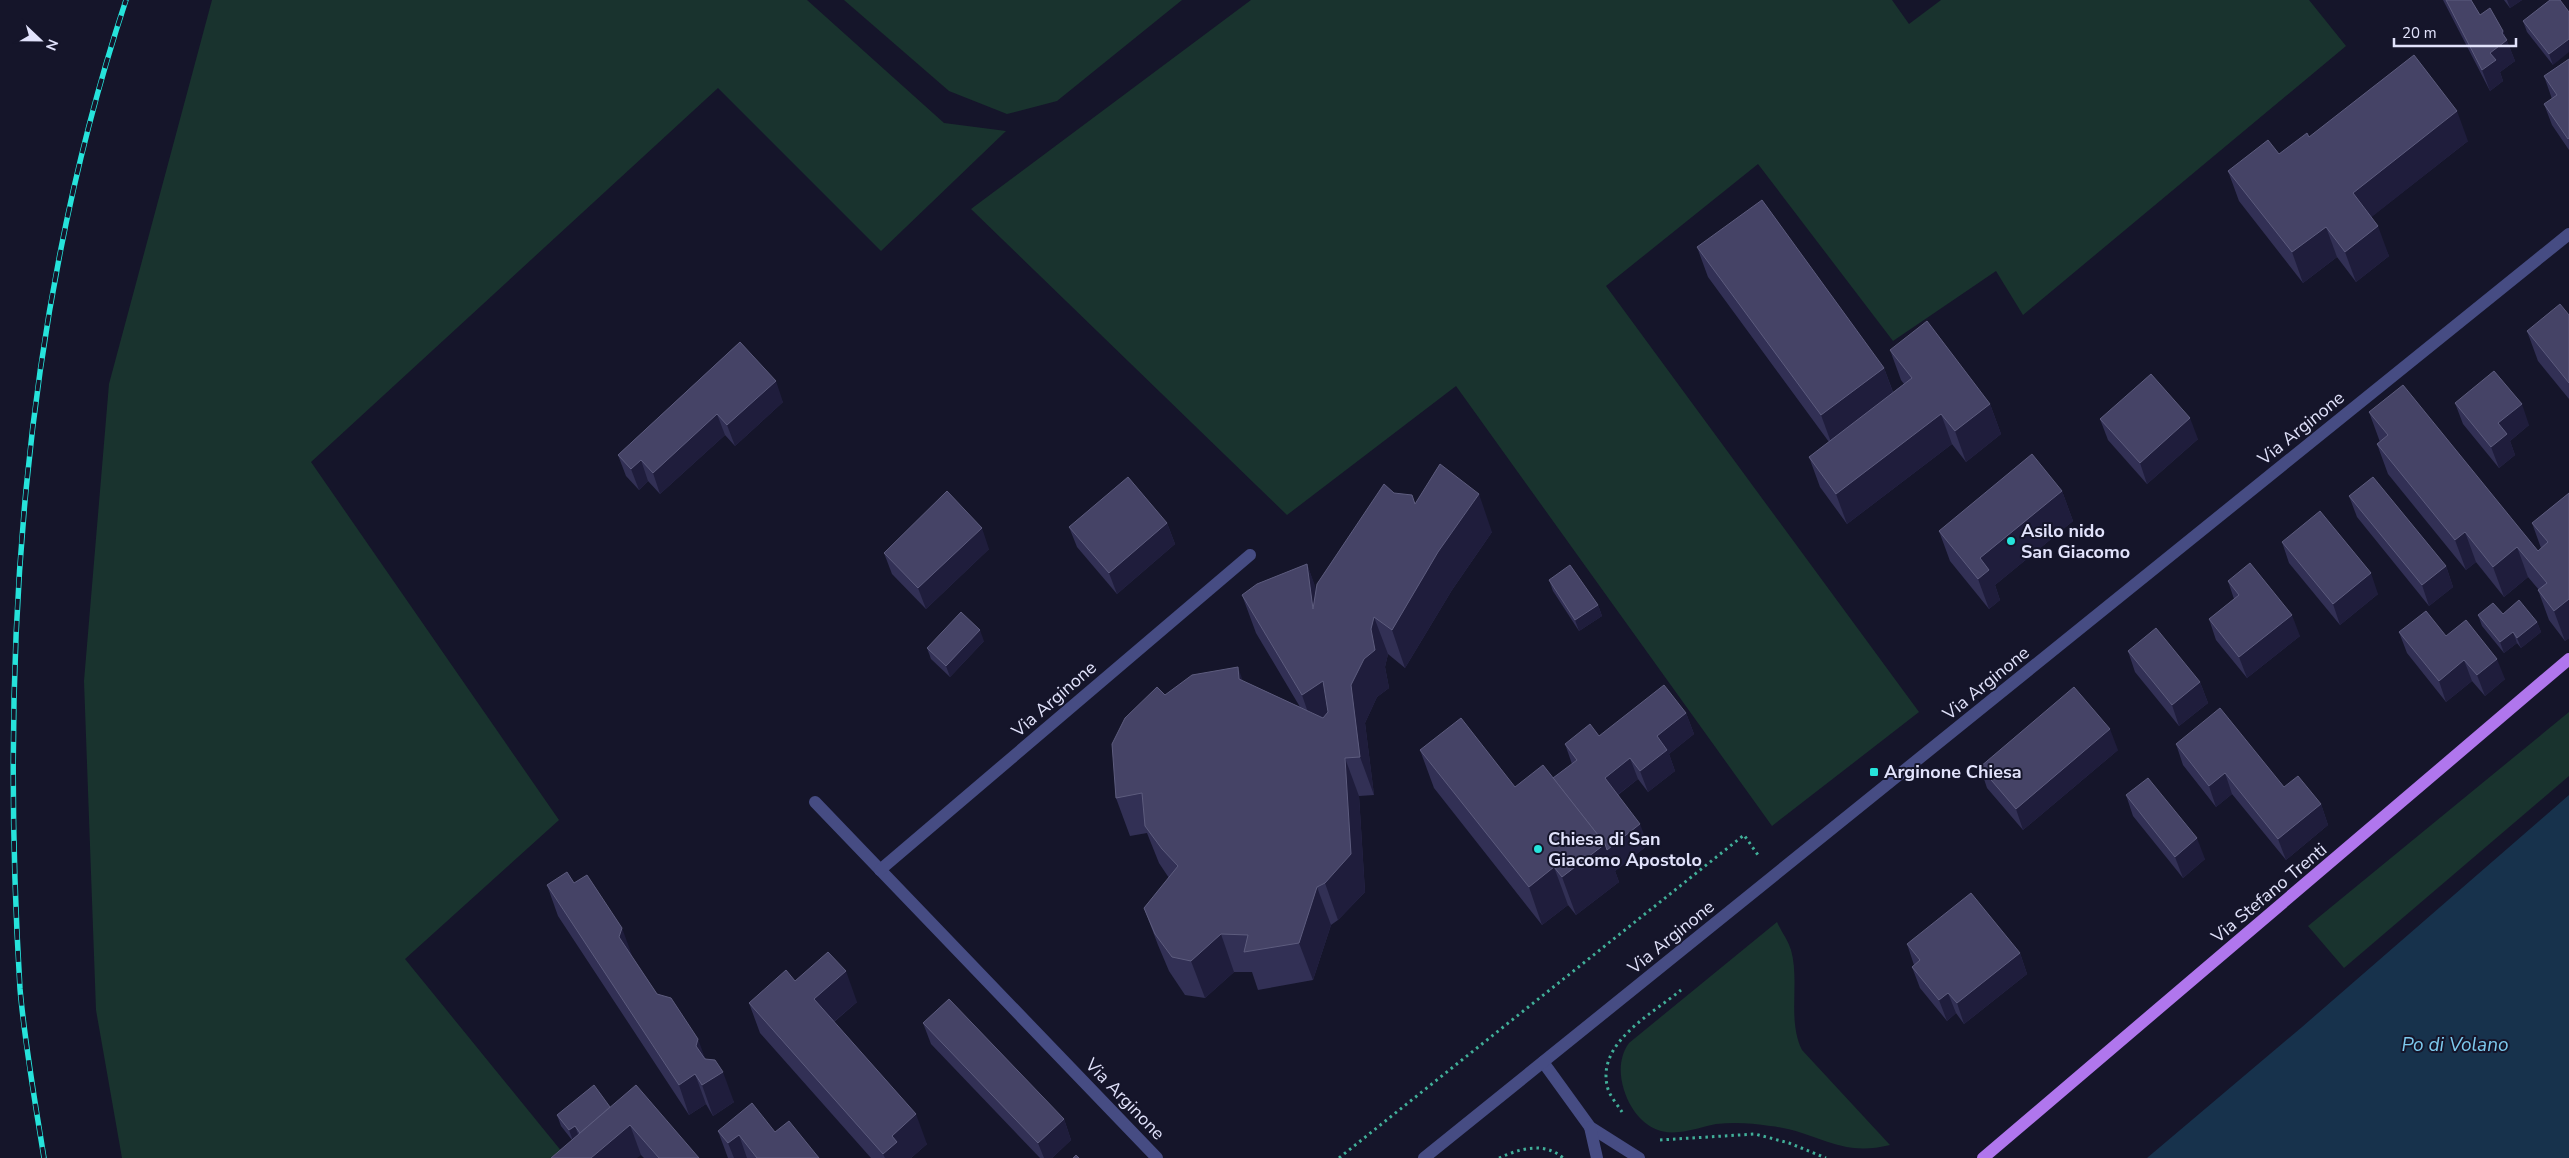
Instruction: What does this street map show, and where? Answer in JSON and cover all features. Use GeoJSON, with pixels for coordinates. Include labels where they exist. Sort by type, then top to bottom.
{"type":"FeatureCollection","features":[{"type":"Feature","properties":{"kind":"main road","name":"Via Stefano Trenti"},"geometry":{"type":"LineString","coordinates":[[1977,1158],[1986,1155],[2569,659]]}},
{"type":"Feature","properties":{"kind":"street","name":"Via Arginone"},"geometry":{"type":"LineString","coordinates":[[1424,1158],[2569,234]]}},
{"type":"Feature","properties":{"kind":"street","name":"Via Arginone"},"geometry":{"type":"LineString","coordinates":[[880,870],[1250,555]]}},
{"type":"Feature","properties":{"kind":"street","name":"Via Arginone"},"geometry":{"type":"LineString","coordinates":[[815,802],[1157,1158]]}},
{"type":"Feature","properties":{"kind":"street"},"geometry":{"type":"LineString","coordinates":[[1543,1062],[1590,1127],[1639,1158]]}},
{"type":"Feature","properties":{"kind":"street"},"geometry":{"type":"LineString","coordinates":[[1590,1127],[1597,1158]]}},
{"type":"Feature","properties":{"kind":"path"},"geometry":{"type":"LineString","coordinates":[[1339,1158],[1744,835],[1760,858]]}},
{"type":"Feature","properties":{"kind":"path"},"geometry":{"type":"LineString","coordinates":[[1626,1118],[1607,1087],[1606,1066],[1612,1051],[1625,1035],[1686,986]]}},
{"type":"Feature","properties":{"kind":"path"},"geometry":{"type":"LineString","coordinates":[[1655,1139],[1664,1141],[1724,1134],[1755,1134],[1789,1143],[1826,1158]]}},
{"type":"Feature","properties":{"kind":"path"},"geometry":{"type":"LineString","coordinates":[[1499,1158],[1531,1147],[1552,1151],[1564,1158]]}},
{"type":"Feature","properties":{"kind":"green space"},"geometry":{"type":"Polygon","coordinates":[[[212,0],[807,0],[944,123],[1006,131],[881,251],[718,88],[311,462],[559,820],[405,959],[567,1158],[122,1158],[96,1010],[84,681],[109,384],[212,0]]]}},
{"type":"Feature","properties":{"kind":"green space"},"geometry":{"type":"Polygon","coordinates":[[[844,0],[1182,0],[1057,101],[1007,114],[949,91],[844,0]]]}},
{"type":"Feature","properties":{"kind":"green space"},"geometry":{"type":"Polygon","coordinates":[[[1251,0],[1892,0],[1909,24],[1941,0],[2309,0],[2346,46],[2023,315],[1996,271],[1893,341],[1758,164],[1606,286],[1919,712],[1772,826],[1456,386],[1287,515],[971,209],[1251,0]]]}},
{"type":"Feature","properties":{"kind":"green space"},"geometry":{"type":"Polygon","coordinates":[[[2569,712],[2569,776],[2344,968],[2308,926],[2569,712]]]}},
{"type":"Feature","properties":{"kind":"green space"},"geometry":{"type":"Polygon","coordinates":[[[1777,922],[1791,950],[1794,975],[1795,1026],[1802,1050],[1890,1145],[1872,1148],[1842,1146],[1787,1129],[1743,1123],[1716,1124],[1679,1132],[1660,1131],[1644,1122],[1632,1108],[1622,1084],[1621,1072],[1623,1054],[1629,1043],[1777,922]]]}},
{"type":"Feature","properties":{"kind":"water","name":"Po di Volano"},"geometry":{"type":"Polygon","coordinates":[[[2569,795],[2569,1158],[2147,1158],[2302,1027],[2569,795]]]}},
{"type":"Feature","properties":{"kind":"building"},"geometry":{"type":"Polygon","coordinates":[[[2446,0],[2471,0],[2480,15],[2490,8],[2503,31],[2502,33],[2507,40],[2490,53],[2496,60],[2482,70],[2446,0]]]}},
{"type":"Feature","properties":{"kind":"building"},"geometry":{"type":"Polygon","coordinates":[[[2550,0],[2560,0],[2569,12],[2569,39],[2549,54],[2523,21],[2550,0]]]}},
{"type":"Feature","properties":{"kind":"building"},"geometry":{"type":"Polygon","coordinates":[[[2414,55],[2457,111],[2353,193],[2378,226],[2345,252],[2326,227],[2292,252],[2228,171],[2268,140],[2279,154],[2307,133],[2309,137],[2414,55]]]}},
{"type":"Feature","properties":{"kind":"building"},"geometry":{"type":"Polygon","coordinates":[[[2569,59],[2568,139],[2544,104],[2557,95],[2544,76],[2569,59]]]}},
{"type":"Feature","properties":{"kind":"building"},"geometry":{"type":"Polygon","coordinates":[[[1762,200],[1884,368],[1821,415],[1697,247],[1762,200]]]}},
{"type":"Feature","properties":{"kind":"building"},"geometry":{"type":"Polygon","coordinates":[[[2560,304],[2569,315],[2569,383],[2527,331],[2560,304]]]}},
{"type":"Feature","properties":{"kind":"building"},"geometry":{"type":"Polygon","coordinates":[[[1927,321],[1990,404],[1955,431],[1941,414],[1836,494],[1809,457],[1912,378],[1890,350],[1927,321]]]}},
{"type":"Feature","properties":{"kind":"building"},"geometry":{"type":"Polygon","coordinates":[[[740,342],[776,381],[727,425],[717,414],[653,473],[641,460],[631,469],[618,455],[740,342]]]}},
{"type":"Feature","properties":{"kind":"building"},"geometry":{"type":"Polygon","coordinates":[[[2494,371],[2522,404],[2498,423],[2507,434],[2491,447],[2455,403],[2494,371]]]}},
{"type":"Feature","properties":{"kind":"building"},"geometry":{"type":"Polygon","coordinates":[[[2151,374],[2190,418],[2140,463],[2100,419],[2151,374]]]}},
{"type":"Feature","properties":{"kind":"building"},"geometry":{"type":"Polygon","coordinates":[[[2403,385],[2538,551],[2548,542],[2532,523],[2569,493],[2569,599],[2554,611],[2538,590],[2547,583],[2517,547],[2493,567],[2465,532],[2455,540],[2377,444],[2388,435],[2369,412],[2403,385]]]}},
{"type":"Feature","properties":{"kind":"building"},"geometry":{"type":"Polygon","coordinates":[[[2032,454],[2062,491],[1980,558],[1989,570],[1978,579],[1939,531],[2032,454]]]}},
{"type":"Feature","properties":{"kind":"building"},"geometry":{"type":"Polygon","coordinates":[[[1440,464],[1479,494],[1438,552],[1392,630],[1374,617],[1371,629],[1375,650],[1364,659],[1351,685],[1360,757],[1345,758],[1351,854],[1325,883],[1317,887],[1299,943],[1244,952],[1248,935],[1221,934],[1191,961],[1172,957],[1155,934],[1144,908],[1178,866],[1162,849],[1145,826],[1142,793],[1116,798],[1112,744],[1125,718],[1157,687],[1165,695],[1192,675],[1238,667],[1239,679],[1323,718],[1328,712],[1323,681],[1302,695],[1242,595],[1257,584],[1307,564],[1313,609],[1317,584],[1384,484],[1394,493],[1412,495],[1415,504],[1440,464]]]}},
{"type":"Feature","properties":{"kind":"building"},"geometry":{"type":"Polygon","coordinates":[[[1128,477],[1167,523],[1109,573],[1069,527],[1128,477]]]}},
{"type":"Feature","properties":{"kind":"building"},"geometry":{"type":"Polygon","coordinates":[[[2373,477],[2446,566],[2422,585],[2349,496],[2373,477]]]}},
{"type":"Feature","properties":{"kind":"building"},"geometry":{"type":"Polygon","coordinates":[[[947,491],[982,528],[918,588],[884,553],[947,491]]]}},
{"type":"Feature","properties":{"kind":"building"},"geometry":{"type":"Polygon","coordinates":[[[2320,511],[2371,573],[2333,604],[2282,542],[2320,511]]]}},
{"type":"Feature","properties":{"kind":"building"},"geometry":{"type":"Polygon","coordinates":[[[2250,563],[2292,615],[2239,657],[2209,619],[2239,595],[2228,581],[2250,563]]]}},
{"type":"Feature","properties":{"kind":"building"},"geometry":{"type":"Polygon","coordinates":[[[1570,565],[1598,605],[1575,620],[1549,580],[1570,565]]]}},
{"type":"Feature","properties":{"kind":"building"},"geometry":{"type":"Polygon","coordinates":[[[2519,600],[2537,622],[2517,638],[2513,632],[2500,642],[2478,615],[2493,603],[2503,614],[2519,600]]]}},
{"type":"Feature","properties":{"kind":"building"},"geometry":{"type":"Polygon","coordinates":[[[2426,611],[2446,636],[2466,620],[2497,659],[2477,675],[2464,660],[2439,681],[2399,632],[2426,611]]]}},
{"type":"Feature","properties":{"kind":"building"},"geometry":{"type":"Polygon","coordinates":[[[961,612],[980,630],[946,666],[927,648],[961,612]]]}},
{"type":"Feature","properties":{"kind":"building"},"geometry":{"type":"Polygon","coordinates":[[[2156,628],[2200,682],[2172,705],[2128,651],[2156,628]]]}},
{"type":"Feature","properties":{"kind":"building"},"geometry":{"type":"Polygon","coordinates":[[[1664,685],[1686,713],[1657,736],[1667,750],[1640,771],[1630,758],[1605,778],[1640,824],[1607,850],[1605,844],[1553,778],[1577,760],[1565,744],[1590,724],[1599,736],[1664,685]]]}},
{"type":"Feature","properties":{"kind":"building"},"geometry":{"type":"Polygon","coordinates":[[[2074,687],[2110,729],[2016,809],[1980,767],[2074,687]]]}},
{"type":"Feature","properties":{"kind":"building"},"geometry":{"type":"Polygon","coordinates":[[[2220,708],[2284,787],[2298,776],[2321,804],[2278,839],[2225,773],[2209,786],[2176,744],[2220,708]]]}},
{"type":"Feature","properties":{"kind":"building"},"geometry":{"type":"Polygon","coordinates":[[[1461,718],[1515,787],[1543,765],[1605,844],[1562,877],[1554,867],[1529,887],[1420,750],[1461,718]]]}},
{"type":"Feature","properties":{"kind":"building"},"geometry":{"type":"Polygon","coordinates":[[[2148,778],[2197,838],[2175,857],[2126,795],[2148,778]]]}},
{"type":"Feature","properties":{"kind":"building"},"geometry":{"type":"Polygon","coordinates":[[[567,872],[574,883],[587,875],[622,928],[619,937],[657,994],[671,998],[698,1039],[696,1046],[705,1059],[715,1060],[723,1072],[702,1085],[695,1074],[679,1085],[547,885],[567,872]]]}},
{"type":"Feature","properties":{"kind":"building"},"geometry":{"type":"Polygon","coordinates":[[[1971,893],[2020,953],[1957,1003],[1948,993],[1939,1000],[1912,967],[1920,960],[1907,944],[1971,893]]]}},
{"type":"Feature","properties":{"kind":"building"},"geometry":{"type":"Polygon","coordinates":[[[828,952],[846,971],[814,999],[916,1114],[892,1136],[897,1142],[883,1154],[749,1003],[786,970],[795,981],[828,952]]]}},
{"type":"Feature","properties":{"kind":"building"},"geometry":{"type":"Polygon","coordinates":[[[949,999],[1064,1119],[1038,1143],[923,1023],[949,999]]]}},
{"type":"Feature","properties":{"kind":"building"},"geometry":{"type":"Polygon","coordinates":[[[594,1085],[610,1107],[580,1133],[575,1126],[569,1130],[557,1115],[594,1085]]]}},
{"type":"Feature","properties":{"kind":"building"},"geometry":{"type":"Polygon","coordinates":[[[636,1085],[699,1158],[659,1158],[630,1125],[591,1158],[551,1158],[636,1085]]]}},
{"type":"Feature","properties":{"kind":"building"},"geometry":{"type":"Polygon","coordinates":[[[752,1103],[775,1132],[789,1121],[819,1158],[757,1158],[739,1135],[728,1143],[718,1131],[752,1103]]]}},
{"type":"Feature","properties":{"kind":"railway"},"geometry":{"type":"LineString","coordinates":[[44,1158],[27,1052],[20,989],[13,739],[17,614],[26,489],[41,365],[62,242],[90,120],[126,0]]}},
{"type":"Feature","properties":{"kind":"place","name":"Asilo nido San Giacomo"},"geometry":{"type":"Point","coordinates":[2011,541]}},
{"type":"Feature","properties":{"kind":"place","name":"Arginone Chiesa"},"geometry":{"type":"Point","coordinates":[1874,772]}},
{"type":"Feature","properties":{"kind":"place","name":"Chiesa di San Giacomo Apostolo"},"geometry":{"type":"Point","coordinates":[1538,849]}}]}
